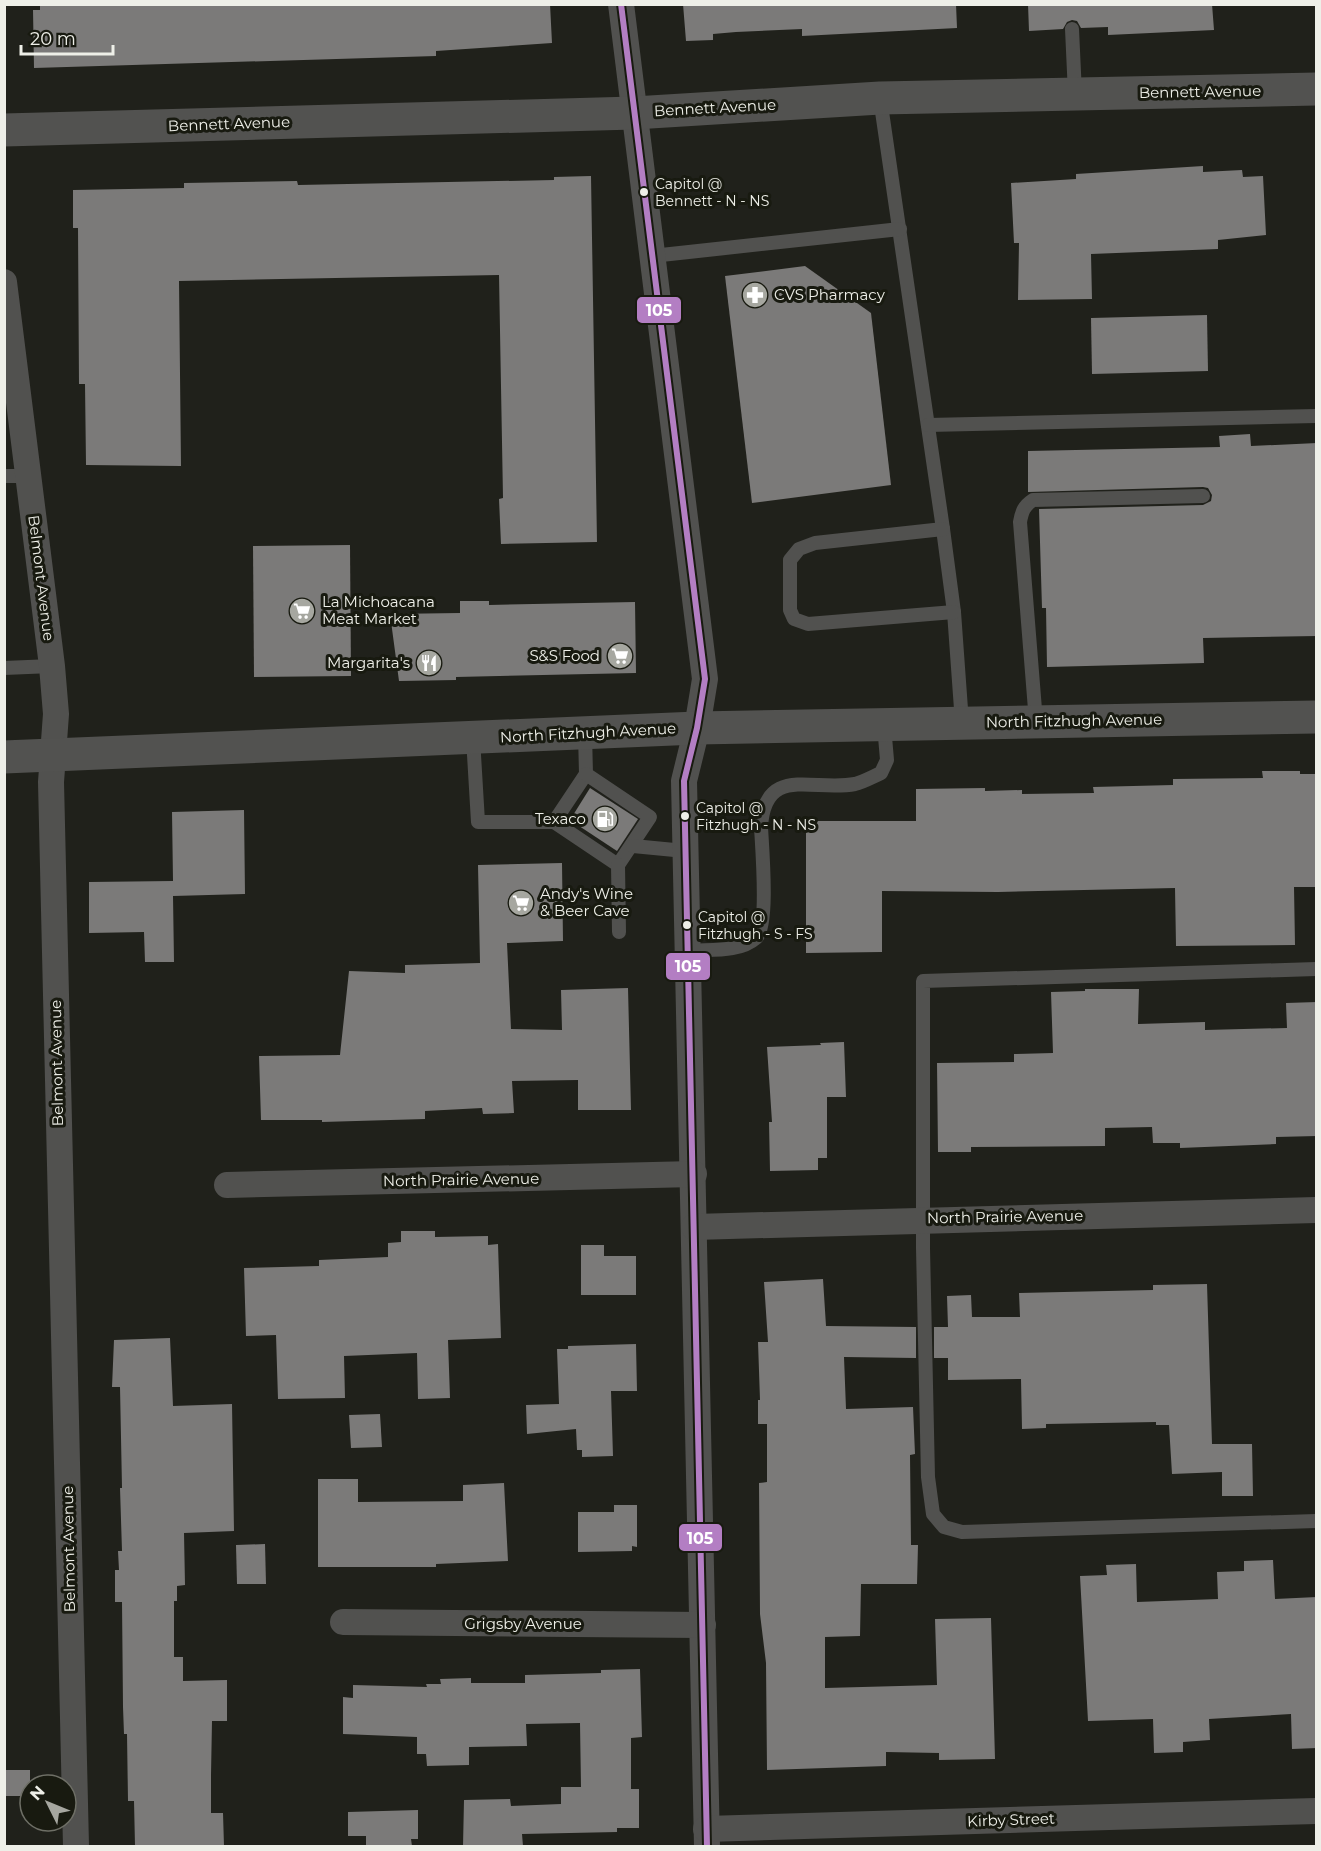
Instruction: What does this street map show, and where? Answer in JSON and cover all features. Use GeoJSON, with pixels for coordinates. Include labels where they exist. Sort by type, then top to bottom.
{"type":"FeatureCollection","features":[{"type":"Feature","properties":{"kind":"street"},"geometry":{"type":"LineString","coordinates":[[621,4],[705,679],[697,728],[684,782],[694,1174],[706,1838]]}},
{"type":"Feature","properties":{"kind":"street","name":"Bennett Avenue"},"geometry":{"type":"LineString","coordinates":[[4,130],[634,113],[880,98],[1317,89]]}},
{"type":"Feature","properties":{"kind":"street","name":"Belmont Avenue"},"geometry":{"type":"LineString","coordinates":[[4,282],[17,476],[52,666],[56,714],[51,806],[76,1846]]}},
{"type":"Feature","properties":{"kind":"street","name":"North Fitzhugh Avenue"},"geometry":{"type":"LineString","coordinates":[[4,757],[697,728],[1317,717]]}},
{"type":"Feature","properties":{"kind":"street","name":"North Prairie Avenue"},"geometry":{"type":"LineString","coordinates":[[228,1185],[694,1174]]}},
{"type":"Feature","properties":{"kind":"street","name":"North Prairie Avenue"},"geometry":{"type":"LineString","coordinates":[[694,1227],[1317,1210]]}},
{"type":"Feature","properties":{"kind":"street","name":"Grigsby Avenue"},"geometry":{"type":"LineString","coordinates":[[343,1622],[703,1625]]}},
{"type":"Feature","properties":{"kind":"street","name":"Kirby Street"},"geometry":{"type":"LineString","coordinates":[[706,1838],[1317,1811]]}},
{"type":"Feature","properties":{"kind":"lane"},"geometry":{"type":"LineString","coordinates":[[1072,29],[1075,94]]}},
{"type":"Feature","properties":{"kind":"lane"},"geometry":{"type":"LineString","coordinates":[[880,98],[954,612],[962,723]]}},
{"type":"Feature","properties":{"kind":"lane"},"geometry":{"type":"LineString","coordinates":[[652,256],[900,229]]}},
{"type":"Feature","properties":{"kind":"lane"},"geometry":{"type":"LineString","coordinates":[[928,425],[1317,416]]}},
{"type":"Feature","properties":{"kind":"lane"},"geometry":{"type":"LineString","coordinates":[[1036,722],[1020,522],[1025,505],[1033,500],[1203,496]]}},
{"type":"Feature","properties":{"kind":"lane"},"geometry":{"type":"LineString","coordinates":[[943,529],[815,543],[798,549],[790,560],[790,609],[794,619],[808,624],[954,612]]}},
{"type":"Feature","properties":{"kind":"lane"},"geometry":{"type":"LineString","coordinates":[[4,668],[52,666]]}},
{"type":"Feature","properties":{"kind":"lane"},"geometry":{"type":"LineString","coordinates":[[688,951],[733,948],[755,940],[760,934],[764,915],[761,827],[762,813],[767,799],[774,791],[789,785],[854,784],[881,773],[887,760],[884,725]]}},
{"type":"Feature","properties":{"kind":"lane"},"geometry":{"type":"LineString","coordinates":[[554,822],[586,774],[585,733]]}},
{"type":"Feature","properties":{"kind":"lane"},"geometry":{"type":"LineString","coordinates":[[473,738],[478,822],[554,822],[618,865]]}},
{"type":"Feature","properties":{"kind":"lane"},"geometry":{"type":"LineString","coordinates":[[586,774],[650,817],[633,846],[618,865],[619,932]]}},
{"type":"Feature","properties":{"kind":"lane"},"geometry":{"type":"LineString","coordinates":[[633,846],[685,851]]}},
{"type":"Feature","properties":{"kind":"lane"},"geometry":{"type":"LineString","coordinates":[[1317,969],[923,981],[923,1220],[928,1477],[933,1514],[944,1527],[962,1532],[1317,1521]]}},
{"type":"Feature","properties":{"kind":"building"},"geometry":{"type":"Polygon","coordinates":[[[40,4],[550,4],[552,43],[436,51],[436,56],[34,68],[33,10],[40,10],[40,4]]]}},
{"type":"Feature","properties":{"kind":"building"},"geometry":{"type":"Polygon","coordinates":[[[683,4],[956,4],[957,28],[802,36],[802,29],[736,32],[713,34],[713,40],[686,41],[683,4]]]}},
{"type":"Feature","properties":{"kind":"building"},"geometry":{"type":"Polygon","coordinates":[[[1028,4],[1212,4],[1214,30],[1108,35],[1108,27],[1081,28],[1077,21],[1072,20],[1067,22],[1063,29],[1029,31],[1028,4]]]}},
{"type":"Feature","properties":{"kind":"building"},"geometry":{"type":"Polygon","coordinates":[[[1203,166],[1203,172],[1242,170],[1243,177],[1263,176],[1266,235],[1218,240],[1218,249],[1091,254],[1092,299],[1018,300],[1019,243],[1014,243],[1011,183],[1076,179],[1076,174],[1203,166]]]}},
{"type":"Feature","properties":{"kind":"building"},"geometry":{"type":"Polygon","coordinates":[[[591,176],[597,542],[501,544],[499,499],[503,498],[499,275],[179,281],[181,466],[86,465],[85,384],[79,384],[78,228],[73,228],[73,190],[184,188],[184,183],[297,181],[298,185],[554,180],[554,177],[591,176]]]}},
{"type":"Feature","properties":{"kind":"building","name":"CVS Pharmacy"},"geometry":{"type":"Polygon","coordinates":[[[805,266],[871,313],[891,485],[752,503],[725,276],[805,266]]]}},
{"type":"Feature","properties":{"kind":"building"},"geometry":{"type":"Polygon","coordinates":[[[1207,315],[1208,371],[1092,374],[1091,318],[1207,315]]]}},
{"type":"Feature","properties":{"kind":"building"},"geometry":{"type":"Polygon","coordinates":[[[1250,434],[1251,446],[1317,443],[1317,636],[1203,638],[1204,663],[1047,667],[1046,608],[1042,608],[1039,509],[1203,505],[1211,501],[1212,495],[1208,488],[1203,487],[1028,492],[1028,451],[1220,447],[1219,436],[1250,434]]]}},
{"type":"Feature","properties":{"kind":"building","name":"La Michoacana Meat Market"},"geometry":{"type":"Polygon","coordinates":[[[350,545],[351,676],[254,677],[253,546],[350,545]]]}},
{"type":"Feature","properties":{"kind":"building"},"geometry":{"type":"Polygon","coordinates":[[[460,601],[489,601],[489,605],[635,602],[636,673],[456,677],[456,680],[399,681],[390,614],[460,613],[460,601]]]}},
{"type":"Feature","properties":{"kind":"building"},"geometry":{"type":"Polygon","coordinates":[[[1262,771],[1300,771],[1300,774],[1317,774],[1317,887],[1294,887],[1295,945],[1176,946],[1175,888],[998,892],[882,891],[882,952],[806,953],[806,821],[916,821],[916,789],[985,788],[985,791],[1022,790],[1022,794],[1094,793],[1093,787],[1173,785],[1173,779],[1263,778],[1262,771]]]}},
{"type":"Feature","properties":{"kind":"building","name":"Texaco"},"geometry":{"type":"Polygon","coordinates":[[[590,788],[638,819],[617,851],[570,820],[590,788]]]}},
{"type":"Feature","properties":{"kind":"building"},"geometry":{"type":"Polygon","coordinates":[[[244,810],[245,894],[173,896],[174,962],[145,962],[144,932],[89,933],[89,882],[173,881],[172,812],[244,810]]]}},
{"type":"Feature","properties":{"kind":"building"},"geometry":{"type":"Polygon","coordinates":[[[562,863],[563,941],[507,943],[511,1029],[562,1030],[561,990],[628,988],[631,1110],[578,1110],[578,1080],[512,1081],[514,1113],[483,1114],[482,1108],[425,1111],[425,1119],[322,1122],[322,1120],[261,1120],[259,1056],[340,1055],[349,971],[405,973],[405,965],[480,963],[478,865],[562,863]]]}},
{"type":"Feature","properties":{"kind":"building"},"geometry":{"type":"Polygon","coordinates":[[[1085,989],[1139,989],[1138,1024],[1205,1022],[1205,1030],[1287,1028],[1286,1003],[1317,1002],[1317,1136],[1276,1137],[1276,1144],[1180,1148],[1180,1143],[1153,1143],[1152,1127],[1105,1128],[1105,1146],[971,1147],[971,1152],[938,1152],[937,1063],[1014,1062],[1014,1054],[1053,1053],[1051,992],[1085,991],[1085,989]]]}},
{"type":"Feature","properties":{"kind":"building"},"geometry":{"type":"Polygon","coordinates":[[[844,1042],[846,1097],[827,1097],[827,1158],[818,1158],[818,1170],[770,1171],[769,1122],[772,1122],[767,1047],[844,1042]]]}},
{"type":"Feature","properties":{"kind":"building"},"geometry":{"type":"Polygon","coordinates":[[[401,1231],[435,1231],[435,1237],[488,1236],[488,1245],[498,1244],[501,1338],[448,1340],[450,1398],[418,1399],[417,1353],[344,1356],[345,1398],[278,1399],[276,1335],[246,1336],[244,1268],[319,1266],[319,1260],[388,1257],[388,1243],[401,1242],[401,1231]]]}},
{"type":"Feature","properties":{"kind":"building"},"geometry":{"type":"Polygon","coordinates":[[[581,1245],[604,1245],[604,1256],[636,1256],[636,1295],[581,1295],[581,1245]]]}},
{"type":"Feature","properties":{"kind":"building"},"geometry":{"type":"Polygon","coordinates":[[[823,1279],[826,1326],[916,1327],[916,1358],[844,1357],[846,1409],[913,1407],[915,1454],[910,1455],[911,1545],[918,1545],[917,1584],[861,1584],[860,1636],[825,1637],[825,1688],[937,1685],[935,1619],[991,1618],[995,1759],[939,1760],[939,1753],[886,1752],[886,1766],[767,1770],[766,1663],[760,1614],[759,1483],[767,1482],[767,1424],[758,1424],[758,1400],[760,1400],[758,1342],[768,1342],[764,1282],[823,1279]]]}},
{"type":"Feature","properties":{"kind":"building"},"geometry":{"type":"Polygon","coordinates":[[[1207,1284],[1212,1444],[1252,1444],[1253,1496],[1222,1496],[1222,1472],[1172,1474],[1169,1425],[1156,1425],[1156,1422],[1046,1424],[1046,1428],[1022,1429],[1021,1379],[948,1380],[948,1358],[934,1358],[934,1327],[948,1327],[947,1296],[971,1295],[972,1317],[1020,1317],[1019,1293],[1153,1290],[1153,1285],[1207,1284]]]}},
{"type":"Feature","properties":{"kind":"building"},"geometry":{"type":"Polygon","coordinates":[[[170,1338],[173,1406],[232,1404],[234,1531],[184,1533],[185,1585],[177,1586],[177,1601],[174,1601],[174,1657],[183,1657],[183,1681],[227,1680],[227,1721],[212,1721],[211,1775],[211,1813],[223,1813],[224,1846],[135,1846],[134,1801],[128,1801],[127,1734],[124,1734],[123,1707],[122,1602],[115,1602],[115,1570],[119,1570],[118,1551],[122,1551],[120,1488],[122,1488],[120,1387],[112,1387],[114,1340],[170,1338]]]}},
{"type":"Feature","properties":{"kind":"building"},"geometry":{"type":"Polygon","coordinates":[[[636,1344],[637,1391],[611,1391],[613,1456],[582,1457],[582,1450],[577,1450],[576,1429],[527,1434],[526,1405],[559,1404],[557,1349],[568,1349],[568,1346],[636,1344]]]}},
{"type":"Feature","properties":{"kind":"building"},"geometry":{"type":"Polygon","coordinates":[[[380,1414],[382,1447],[351,1448],[349,1415],[380,1414]]]}},
{"type":"Feature","properties":{"kind":"building"},"geometry":{"type":"Polygon","coordinates":[[[318,1479],[358,1479],[358,1502],[463,1501],[463,1485],[504,1483],[508,1561],[436,1564],[436,1567],[318,1567],[318,1479]]]}},
{"type":"Feature","properties":{"kind":"building"},"geometry":{"type":"Polygon","coordinates":[[[614,1505],[637,1505],[637,1547],[632,1546],[632,1551],[578,1552],[578,1512],[614,1512],[614,1505]]]}},
{"type":"Feature","properties":{"kind":"building"},"geometry":{"type":"Polygon","coordinates":[[[265,1544],[266,1584],[237,1584],[236,1545],[265,1544]]]}},
{"type":"Feature","properties":{"kind":"building"},"geometry":{"type":"Polygon","coordinates":[[[1273,1560],[1275,1599],[1317,1597],[1317,1748],[1292,1749],[1291,1714],[1209,1719],[1210,1740],[1183,1742],[1183,1752],[1154,1753],[1153,1719],[1088,1721],[1080,1576],[1107,1575],[1106,1565],[1136,1564],[1137,1602],[1218,1599],[1217,1572],[1244,1571],[1244,1561],[1273,1560]]]}},
{"type":"Feature","properties":{"kind":"building"},"geometry":{"type":"Polygon","coordinates":[[[640,1669],[642,1737],[631,1738],[631,1789],[639,1789],[639,1828],[617,1828],[617,1832],[522,1834],[523,1846],[463,1846],[464,1800],[510,1799],[511,1806],[561,1804],[561,1787],[581,1787],[580,1723],[526,1724],[527,1746],[469,1747],[469,1765],[427,1766],[426,1754],[417,1754],[417,1737],[343,1734],[343,1697],[353,1698],[353,1685],[427,1687],[426,1684],[441,1684],[440,1679],[471,1678],[471,1683],[525,1683],[525,1675],[601,1673],[601,1670],[640,1669]]]}},
{"type":"Feature","properties":{"kind":"building"},"geometry":{"type":"Polygon","coordinates":[[[4,1770],[30,1770],[30,1773],[18,1773],[18,1796],[4,1796],[4,1770]]]}},
{"type":"Feature","properties":{"kind":"building"},"geometry":{"type":"Polygon","coordinates":[[[418,1810],[418,1839],[411,1839],[412,1846],[366,1846],[366,1836],[348,1836],[348,1812],[418,1810]]]}},
{"type":"Feature","properties":{"kind":"transit line","name":"105"},"geometry":{"type":"LineString","coordinates":[[621,4],[705,679],[697,728],[684,781],[707,1846]]}},
{"type":"Feature","properties":{"kind":"place","name":"Capitol @ Bennett - N - NS"},"geometry":{"type":"Point","coordinates":[644,192]}},
{"type":"Feature","properties":{"kind":"place","name":"CVS Pharmacy"},"geometry":{"type":"Point","coordinates":[755,295]}},
{"type":"Feature","properties":{"kind":"place","name":"La Michoacana Meat Market"},"geometry":{"type":"Point","coordinates":[302,611]}},
{"type":"Feature","properties":{"kind":"place","name":"S&S Food"},"geometry":{"type":"Point","coordinates":[620,656]}},
{"type":"Feature","properties":{"kind":"place","name":"Margarita's"},"geometry":{"type":"Point","coordinates":[429,663]}},
{"type":"Feature","properties":{"kind":"place","name":"Capitol @ Fitzhugh - N - NS"},"geometry":{"type":"Point","coordinates":[685,816]}},
{"type":"Feature","properties":{"kind":"place","name":"Texaco"},"geometry":{"type":"Point","coordinates":[605,819]}},
{"type":"Feature","properties":{"kind":"place","name":"Andy's Wine & Beer Cave"},"geometry":{"type":"Point","coordinates":[521,903]}},
{"type":"Feature","properties":{"kind":"place","name":"Capitol @ Fitzhugh - S - FS"},"geometry":{"type":"Point","coordinates":[687,925]}}]}
